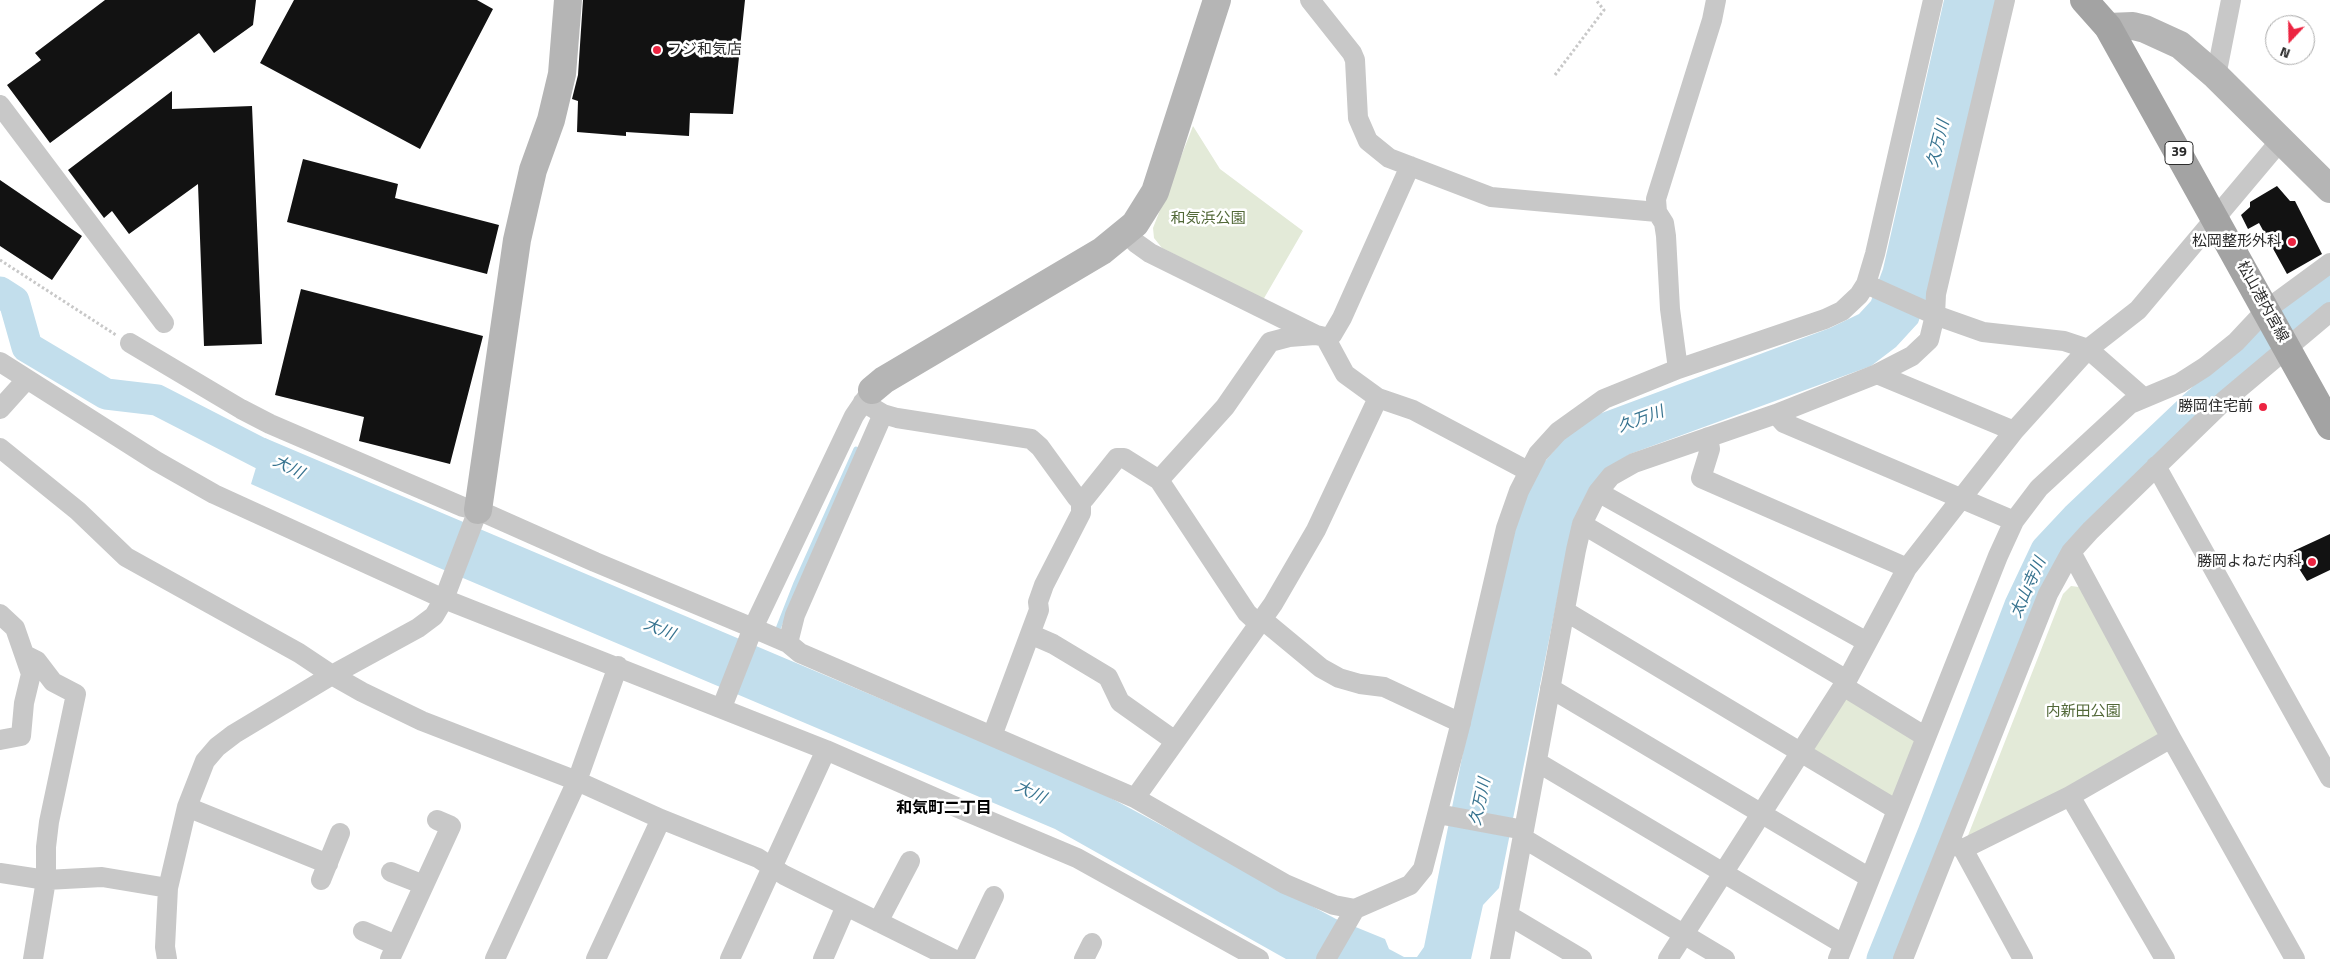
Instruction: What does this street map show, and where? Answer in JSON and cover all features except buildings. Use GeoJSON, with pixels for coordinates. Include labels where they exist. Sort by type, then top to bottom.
{"type":"FeatureCollection","features":[{"type":"Feature","properties":{"kind":"main road","name":"松山港内宮線"},"geometry":{"type":"LineString","coordinates":[[2084,0],[2108,27],[2330,426]]}},
{"type":"Feature","properties":{"kind":"street"},"geometry":{"type":"LineString","coordinates":[[167,959],[165,946],[168,888],[187,806],[206,760],[217,747],[234,734],[332,675],[418,628],[434,616],[445,594],[477,514],[517,240],[533,170],[551,120],[562,74],[568,0]]}},
{"type":"Feature","properties":{"kind":"street"},"geometry":{"type":"LineString","coordinates":[[785,642],[873,402],[884,380],[1102,251],[1126,232],[1145,210],[1155,192],[1217,0]]}},
{"type":"Feature","properties":{"kind":"street"},"geometry":{"type":"LineString","coordinates":[[1310,0],[1352,53],[1355,60],[1358,118],[1368,140],[1389,158],[1491,197],[1657,212]]}},
{"type":"Feature","properties":{"kind":"street"},"geometry":{"type":"LineString","coordinates":[[1678,369],[1670,309],[1666,236],[1664,223],[1657,212],[1656,199],[1658,186],[1712,20],[1716,0]]}},
{"type":"Feature","properties":{"kind":"street"},"geometry":{"type":"LineString","coordinates":[[1326,959],[1351,913],[1410,885],[1423,868],[1442,814],[1506,528],[1518,491],[1538,454],[1558,432],[1588,408],[1604,399],[1678,369],[1825,319],[1851,304],[1870,286],[1933,0]]}},
{"type":"Feature","properties":{"kind":"street"},"geometry":{"type":"LineString","coordinates":[[1500,959],[1520,832],[1537,762],[1564,611],[1582,524],[1598,492],[1612,476],[1634,463],[1776,414],[1877,374],[1921,349],[1931,335],[1931,313],[2005,0]]}},
{"type":"Feature","properties":{"kind":"street"},"geometry":{"type":"LineString","coordinates":[[2216,76],[2231,0]]}},
{"type":"Feature","properties":{"kind":"street"},"geometry":{"type":"LineString","coordinates":[[2108,27],[2133,26],[2165,37],[2194,55],[2330,189]]}},
{"type":"Feature","properties":{"kind":"street"},"geometry":{"type":"LineString","coordinates":[[0,105],[164,323]]}},
{"type":"Feature","properties":{"kind":"street"},"geometry":{"type":"LineString","coordinates":[[1668,959],[1802,753],[1845,683],[1907,568],[2014,431],[2088,349],[2138,310],[2281,140]]}},
{"type":"Feature","properties":{"kind":"street"},"geometry":{"type":"LineString","coordinates":[[1270,342],[1289,337],[1332,335],[1342,318],[1410,166]]}},
{"type":"Feature","properties":{"kind":"street"},"geometry":{"type":"LineString","coordinates":[[1126,232],[1136,243],[1150,253],[1321,336],[1345,374],[1378,398],[1413,410],[1528,471]]}},
{"type":"Feature","properties":{"kind":"street"},"geometry":{"type":"LineString","coordinates":[[1537,762],[1724,874],[1840,952],[2014,521],[2039,488],[2130,404],[2180,383],[2205,367],[2330,263]]}},
{"type":"Feature","properties":{"kind":"street"},"geometry":{"type":"LineString","coordinates":[[1870,286],[1931,313],[1983,332],[2064,341],[2088,349],[2144,398]]}},
{"type":"Feature","properties":{"kind":"street"},"geometry":{"type":"LineString","coordinates":[[1159,480],[1225,407],[1270,342],[1274,322],[1271,312]]}},
{"type":"Feature","properties":{"kind":"street"},"geometry":{"type":"LineString","coordinates":[[1903,959],[1957,846],[2048,594],[2072,552],[2156,466],[2224,401],[2285,345],[2330,312]]}},
{"type":"Feature","properties":{"kind":"street"},"geometry":{"type":"LineString","coordinates":[[130,343],[241,409],[270,424],[477,514],[595,562],[756,632],[785,642],[800,653],[1135,798],[1285,884],[1351,913]]}},
{"type":"Feature","properties":{"kind":"street"},"geometry":{"type":"LineString","coordinates":[[0,362],[156,462],[214,494],[445,594],[618,666],[723,705],[1077,858],[1259,959]]}},
{"type":"Feature","properties":{"kind":"street"},"geometry":{"type":"LineString","coordinates":[[1877,374],[2014,431]]}},
{"type":"Feature","properties":{"kind":"street"},"geometry":{"type":"LineString","coordinates":[[0,409],[27,380]]}},
{"type":"Feature","properties":{"kind":"street"},"geometry":{"type":"LineString","coordinates":[[1135,798],[1261,622],[1316,530],[1378,398]]}},
{"type":"Feature","properties":{"kind":"street"},"geometry":{"type":"LineString","coordinates":[[873,402],[936,425],[1031,439],[1040,446],[1076,498],[1085,498],[1117,458],[1124,458],[1159,480],[1247,613],[1321,668],[1339,678],[1360,684],[1384,687],[1461,723]]}},
{"type":"Feature","properties":{"kind":"street"},"geometry":{"type":"LineString","coordinates":[[723,705],[854,416],[873,402]]}},
{"type":"Feature","properties":{"kind":"street"},"geometry":{"type":"LineString","coordinates":[[1776,414],[1784,423],[2014,521]]}},
{"type":"Feature","properties":{"kind":"street"},"geometry":{"type":"LineString","coordinates":[[1708,437],[1710,449],[1701,478],[1907,568]]}},
{"type":"Feature","properties":{"kind":"street"},"geometry":{"type":"LineString","coordinates":[[0,448],[78,511],[126,557],[299,654],[332,675],[422,721],[577,781],[661,819],[758,858],[878,922],[921,952],[953,959]]}},
{"type":"Feature","properties":{"kind":"street"},"geometry":{"type":"LineString","coordinates":[[2156,466],[2330,778]]}},
{"type":"Feature","properties":{"kind":"street"},"geometry":{"type":"LineString","coordinates":[[1598,492],[1867,642]]}},
{"type":"Feature","properties":{"kind":"street"},"geometry":{"type":"LineString","coordinates":[[992,736],[1039,610],[1038,602],[1044,585],[1081,513],[1081,498]]}},
{"type":"Feature","properties":{"kind":"street"},"geometry":{"type":"LineString","coordinates":[[1582,524],[1845,683],[1926,737]]}},
{"type":"Feature","properties":{"kind":"street"},"geometry":{"type":"LineString","coordinates":[[2072,552],[2172,738],[2295,959]]}},
{"type":"Feature","properties":{"kind":"street"},"geometry":{"type":"LineString","coordinates":[[1564,611],[1897,810]]}},
{"type":"Feature","properties":{"kind":"street"},"geometry":{"type":"LineString","coordinates":[[0,614],[15,628],[31,674],[24,703],[21,736],[0,740]]}},
{"type":"Feature","properties":{"kind":"street"},"geometry":{"type":"LineString","coordinates":[[1030,634],[1053,644],[1108,677],[1120,702],[1174,741]]}},
{"type":"Feature","properties":{"kind":"street"},"geometry":{"type":"LineString","coordinates":[[25,655],[37,661],[53,682],[76,694],[49,822],[46,847],[46,880],[33,959]]}},
{"type":"Feature","properties":{"kind":"street"},"geometry":{"type":"LineString","coordinates":[[495,959],[577,781],[618,666]]}},
{"type":"Feature","properties":{"kind":"street"},"geometry":{"type":"LineString","coordinates":[[1550,688],[1870,878]]}},
{"type":"Feature","properties":{"kind":"street"},"geometry":{"type":"LineString","coordinates":[[1957,846],[2070,796],[2172,738]]}},
{"type":"Feature","properties":{"kind":"street"},"geometry":{"type":"LineString","coordinates":[[730,959],[826,750]]}},
{"type":"Feature","properties":{"kind":"street"},"geometry":{"type":"LineString","coordinates":[[2070,796],[2165,959]]}},
{"type":"Feature","properties":{"kind":"street"},"geometry":{"type":"LineString","coordinates":[[187,806],[325,872],[340,832]]}},
{"type":"Feature","properties":{"kind":"street"},"geometry":{"type":"LineString","coordinates":[[1442,814],[1520,832],[1725,959]]}},
{"type":"Feature","properties":{"kind":"street"},"geometry":{"type":"LineString","coordinates":[[596,959],[661,819]]}},
{"type":"Feature","properties":{"kind":"street"},"geometry":{"type":"LineString","coordinates":[[363,931],[393,952],[451,826],[436,820]]}},
{"type":"Feature","properties":{"kind":"street"},"geometry":{"type":"LineString","coordinates":[[1957,846],[2024,959]]}},
{"type":"Feature","properties":{"kind":"street"},"geometry":{"type":"LineString","coordinates":[[878,922],[910,861]]}},
{"type":"Feature","properties":{"kind":"street"},"geometry":{"type":"LineString","coordinates":[[391,872],[424,885]]}},
{"type":"Feature","properties":{"kind":"street"},"geometry":{"type":"LineString","coordinates":[[0,873],[46,880],[102,877],[168,888]]}},
{"type":"Feature","properties":{"kind":"street"},"geometry":{"type":"LineString","coordinates":[[964,959],[994,896]]}},
{"type":"Feature","properties":{"kind":"street"},"geometry":{"type":"LineString","coordinates":[[823,959],[846,906]]}},
{"type":"Feature","properties":{"kind":"street"},"geometry":{"type":"LineString","coordinates":[[1508,915],[1582,959]]}},
{"type":"Feature","properties":{"kind":"path"},"geometry":{"type":"LineString","coordinates":[[1555,75],[1604,10],[1596,0]]}},
{"type":"Feature","properties":{"kind":"path"},"geometry":{"type":"LineString","coordinates":[[0,260],[130,343]]}},
{"type":"Feature","properties":{"kind":"green space","name":"和気浜公園"},"geometry":{"type":"Polygon","coordinates":[[[1193,126],[1220,169],[1303,231],[1263,300],[1162,248],[1154,238],[1153,228],[1193,126]]]}},
{"type":"Feature","properties":{"kind":"green space","name":"内新田公園"},"geometry":{"type":"Polygon","coordinates":[[[2071,586],[2087,588],[2167,737],[1967,838],[2063,594],[2071,586]]]}},
{"type":"Feature","properties":{"kind":"green space"},"geometry":{"type":"Polygon","coordinates":[[[1845,696],[1918,742],[1893,801],[1810,751],[1845,696]]]}},
{"type":"Feature","properties":{"kind":"water","name":"久万川"},"geometry":{"type":"Polygon","coordinates":[[[1944,0],[1998,0],[1929,293],[1918,323],[1896,347],[1871,366],[1630,454],[1608,469],[1573,521],[1499,888],[1483,905],[1471,959],[1286,959],[1055,829],[437,567],[251,484],[265,438],[1096,790],[1336,919],[1385,939],[1389,949],[1404,957],[1417,957],[1424,947],[1484,648],[1521,507],[1541,466],[1564,439],[1599,414],[1830,328],[1859,314],[1871,301],[1883,269],[1944,0]]]}},
{"type":"Feature","properties":{"kind":"waterway","name":"太山寺川"},"geometry":{"type":"LineString","coordinates":[[1882,959],[1933,833],[2020,605],[2046,550],[2076,518],[2191,409],[2302,309],[2330,287]]}},
{"type":"Feature","properties":{"kind":"waterway","name":"大川"},"geometry":{"type":"LineString","coordinates":[[0,292],[14,301],[27,347],[106,394],[157,400],[299,473]]}},
{"type":"Feature","properties":{"kind":"waterway"},"geometry":{"type":"LineString","coordinates":[[776,634],[796,583],[856,449]]}},
{"type":"Feature","properties":{"kind":"place","name":"フジ和気店"},"geometry":{"type":"Point","coordinates":[657,50]}},
{"type":"Feature","properties":{"kind":"place","name":"松岡整形外科"},"geometry":{"type":"Point","coordinates":[2292,242]}},
{"type":"Feature","properties":{"kind":"place","name":"勝岡住宅前"},"geometry":{"type":"Point","coordinates":[2263,407]}},
{"type":"Feature","properties":{"kind":"place","name":"勝岡よねだ内科"},"geometry":{"type":"Point","coordinates":[2312,562]}},
{"type":"Feature","properties":{"kind":"district","name":"和気町二丁目"},"geometry":{"type":"Point","coordinates":[944,809]}}]}
